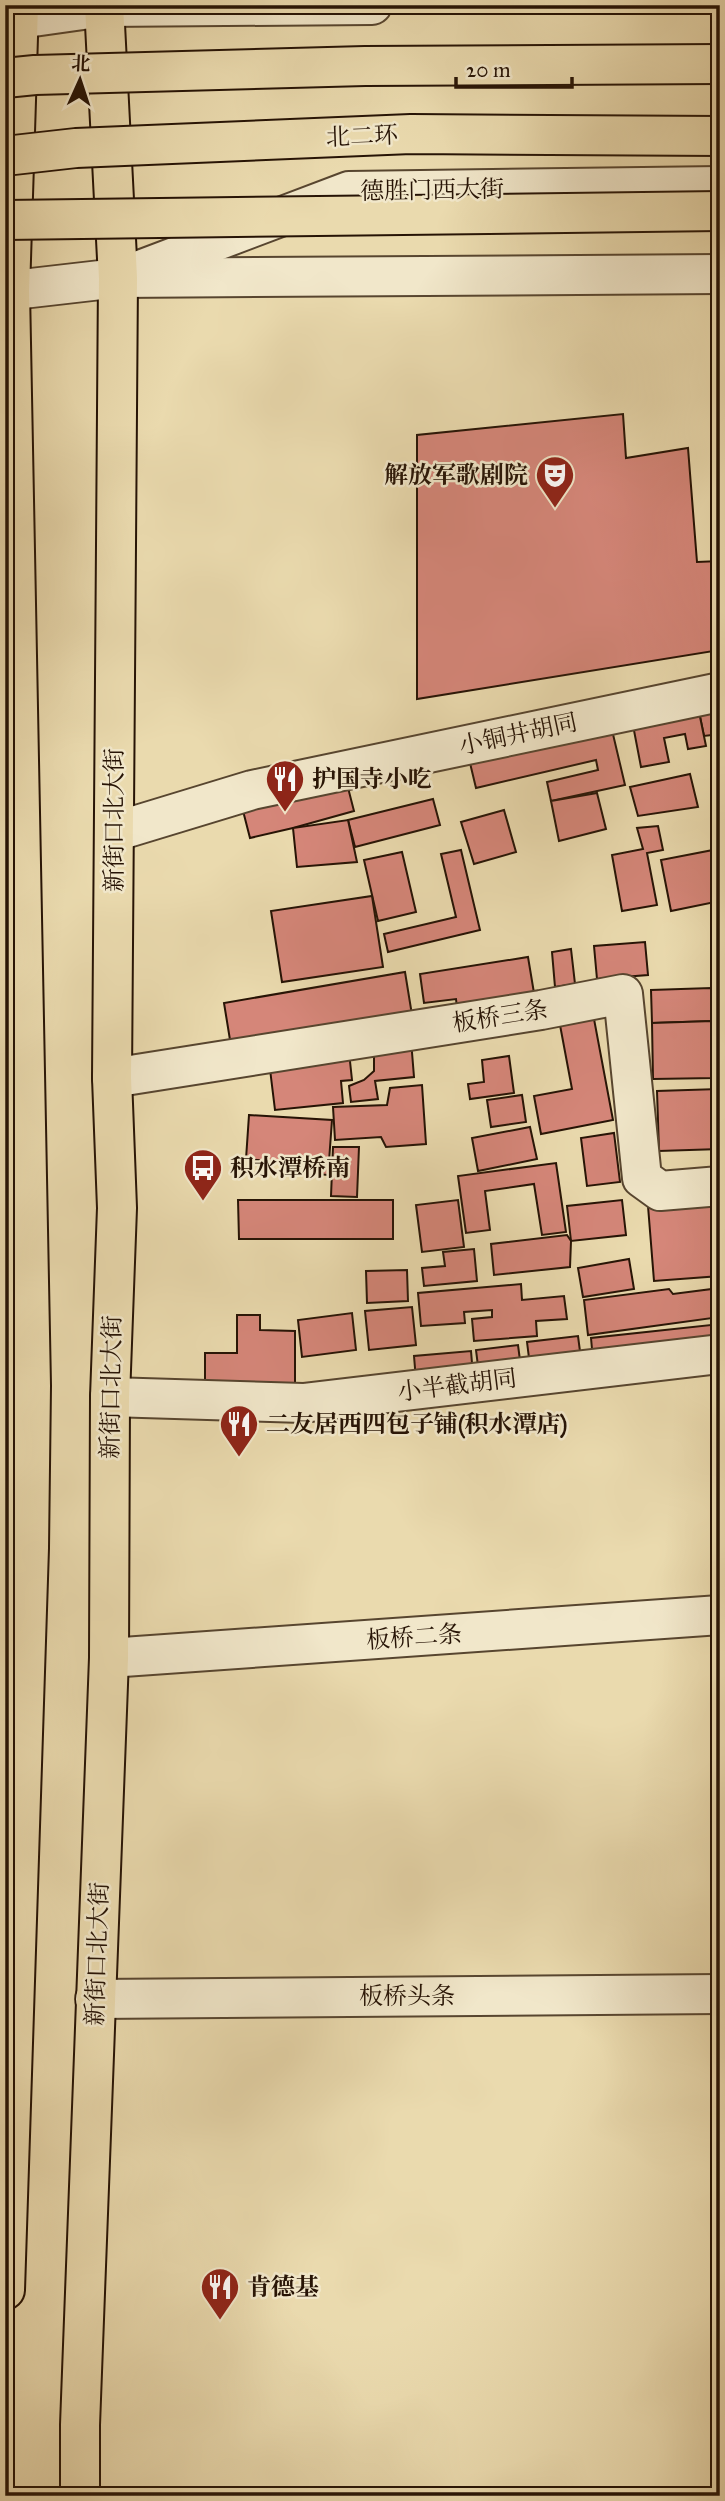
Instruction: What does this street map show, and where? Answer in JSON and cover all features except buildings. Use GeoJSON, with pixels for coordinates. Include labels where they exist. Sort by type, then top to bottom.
{"type":"FeatureCollection","features":[{"type":"Feature","properties":{"kind":"main road","name":"新街口北大街"},"geometry":{"type":"LineString","coordinates":[[80,2496],[108,1658],[110,1396],[117,1208],[112,1078],[118,278],[104,6]]}},
{"type":"Feature","properties":{"kind":"main road"},"geometry":{"type":"LineString","coordinates":[[5,2290],[7,2154],[29,1562],[18,1386],[8,291],[15,15]]}},
{"type":"Feature","properties":{"kind":"main road"},"geometry":{"type":"LineString","coordinates":[[5,78],[365,66],[720,64]]}},
{"type":"Feature","properties":{"kind":"main road","name":"北二环"},"geometry":{"type":"LineString","coordinates":[[5,156],[76,148],[411,134],[720,136]]}},
{"type":"Feature","properties":{"kind":"main road"},"geometry":{"type":"LineString","coordinates":[[5,220],[720,211]]}},
{"type":"Feature","properties":{"kind":"street"},"geometry":{"type":"LineString","coordinates":[[15,15],[104,6],[372,5]]}},
{"type":"Feature","properties":{"kind":"street","name":"德胜门西大街"},"geometry":{"type":"LineString","coordinates":[[118,278],[349,191],[720,186]]}},
{"type":"Feature","properties":{"kind":"street","name":"德胜门西大街"},"geometry":{"type":"LineString","coordinates":[[8,291],[118,278],[720,274]]}},
{"type":"Feature","properties":{"kind":"street","name":"小铜井胡同"},"geometry":{"type":"LineString","coordinates":[[114,832],[252,790],[720,692]]}},
{"type":"Feature","properties":{"kind":"street","name":"板桥三条"},"geometry":{"type":"LineString","coordinates":[[112,1078],[541,1010],[623,994],[642,1178],[660,1191],[720,1186]]}},
{"type":"Feature","properties":{"kind":"street","name":"小半截胡同"},"geometry":{"type":"LineString","coordinates":[[110,1396],[303,1404],[720,1354]]}},
{"type":"Feature","properties":{"kind":"street","name":"板桥二条"},"geometry":{"type":"LineString","coordinates":[[108,1658],[720,1615]]}},
{"type":"Feature","properties":{"kind":"street","name":"板桥头条"},"geometry":{"type":"LineString","coordinates":[[95,1999],[720,1994]]}},
{"type":"Feature","properties":{"kind":"place","name":"解放军歌剧院"},"geometry":{"type":"Point","coordinates":[555,509]}},
{"type":"Feature","properties":{"kind":"place","name":"护国寺小吃"},"geometry":{"type":"Point","coordinates":[285,813]}},
{"type":"Feature","properties":{"kind":"place","name":"积水潭桥南"},"geometry":{"type":"Point","coordinates":[203,1202]}},
{"type":"Feature","properties":{"kind":"place","name":"二友居西四包子铺(积水潭店)"},"geometry":{"type":"Point","coordinates":[239,1458]}},
{"type":"Feature","properties":{"kind":"place","name":"肯德基"},"geometry":{"type":"Point","coordinates":[220,2321]}}]}
